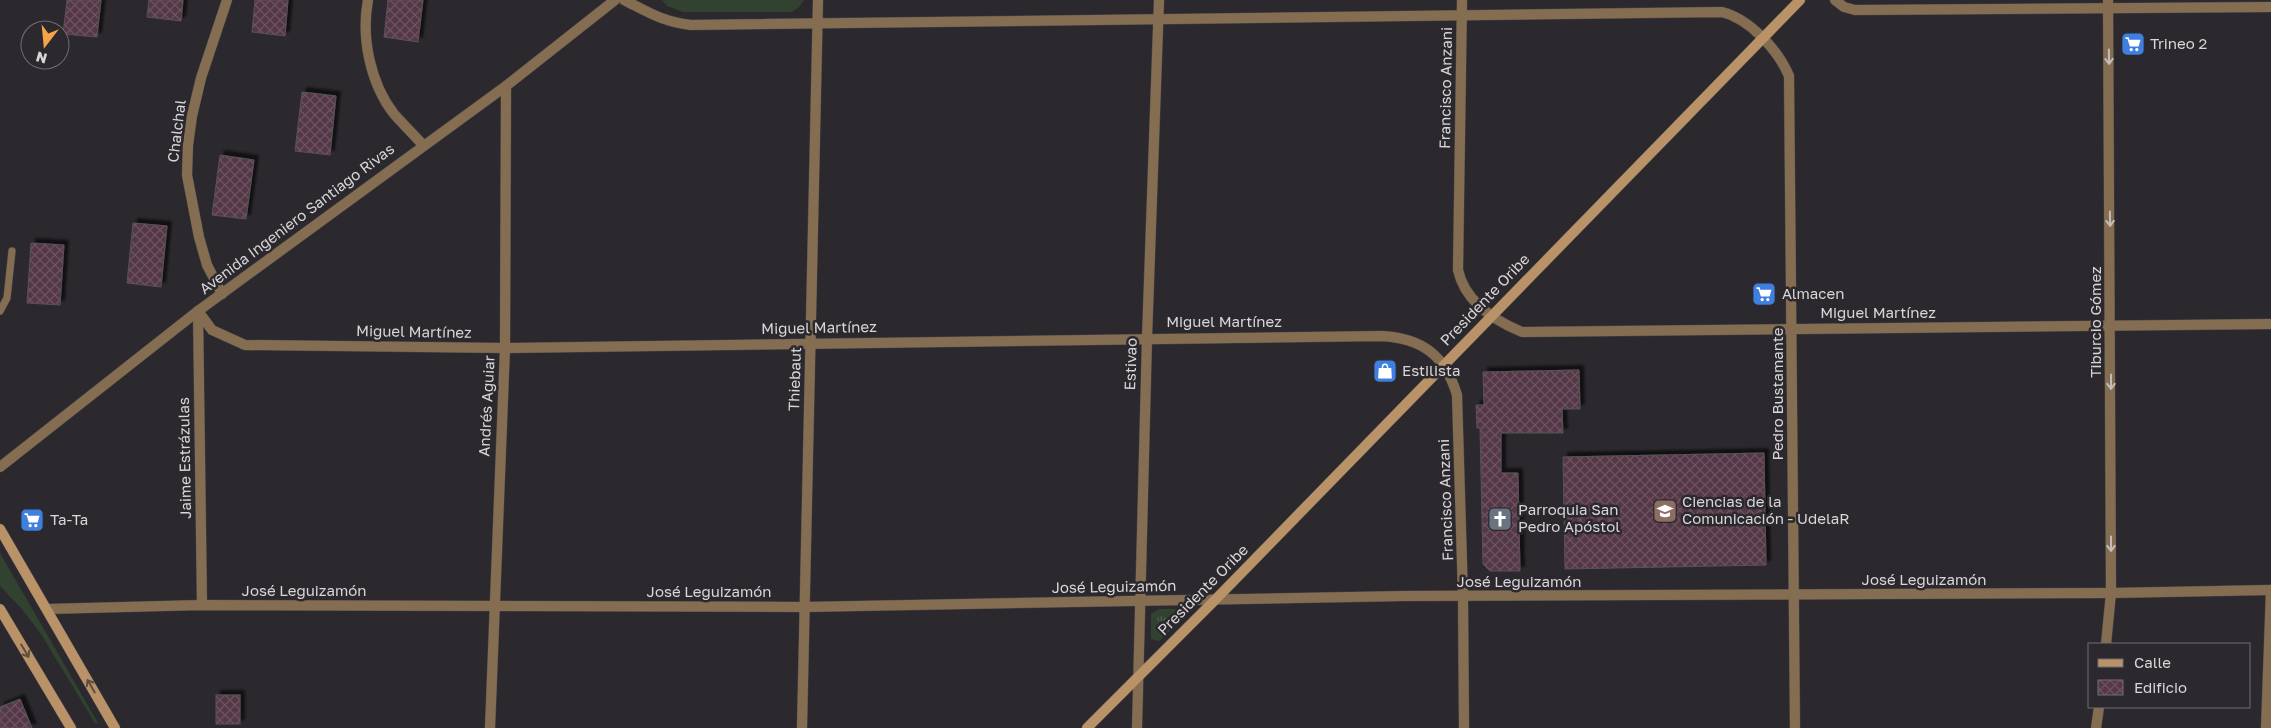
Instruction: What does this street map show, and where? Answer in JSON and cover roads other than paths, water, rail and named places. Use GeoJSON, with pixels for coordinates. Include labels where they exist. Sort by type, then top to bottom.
{"type":"FeatureCollection","features":[{"type":"Feature","properties":{"kind":"street","name":"Chalchal"},"geometry":{"type":"LineString","coordinates":[[222,294],[207,264],[199,237],[187,175],[187,165],[192,116],[201,78],[227,0]]}},
{"type":"Feature","properties":{"kind":"street"},"geometry":{"type":"LineString","coordinates":[[368,0],[367,52],[381,92],[393,113],[423,145]]}},
{"type":"Feature","properties":{"kind":"street","name":"Avenida Ingeniero Santiago Rivas"},"geometry":{"type":"LineString","coordinates":[[0,467],[198,311],[506,86],[616,0]]}},
{"type":"Feature","properties":{"kind":"street","name":"Pedro Bustamante"},"geometry":{"type":"LineString","coordinates":[[624,0],[648,14],[677,24],[1722,12],[1738,18],[1762,39],[1784,64],[1789,76],[1796,728]]}},
{"type":"Feature","properties":{"kind":"street","name":"Thiebaut"},"geometry":{"type":"LineString","coordinates":[[802,728],[818,0]]}},
{"type":"Feature","properties":{"kind":"street","name":"Estivao"},"geometry":{"type":"LineString","coordinates":[[1137,728],[1139,601],[1158,0]]}},
{"type":"Feature","properties":{"kind":"street","name":"Francisco Anzani"},"geometry":{"type":"LineString","coordinates":[[1462,0],[1458,270],[1465,289],[1472,299],[1490,316]]}},
{"type":"Feature","properties":{"kind":"street","name":"Presidente Oribe"},"geometry":{"type":"LineString","coordinates":[[1087,728],[1215,600],[1800,0]]}},
{"type":"Feature","properties":{"kind":"street"},"geometry":{"type":"LineString","coordinates":[[1835,0],[1844,7],[1855,10],[2108,4],[2271,7]]}},
{"type":"Feature","properties":{"kind":"street","name":"Tiburcio Gómez"},"geometry":{"type":"LineString","coordinates":[[2106,643],[2111,594],[2108,4]]}},
{"type":"Feature","properties":{"kind":"street","name":"Andrés Aguiar"},"geometry":{"type":"LineString","coordinates":[[490,728],[505,348],[506,86]]}},
{"type":"Feature","properties":{"kind":"street","name":"Miguel Martínez"},"geometry":{"type":"LineString","coordinates":[[198,311],[212,330],[245,345],[505,348],[811,342],[1400,337],[1417,342],[1434,354],[1443,365]]}},
{"type":"Feature","properties":{"kind":"street","name":"Jaime Estrázulas"},"geometry":{"type":"LineString","coordinates":[[198,311],[202,605]]}},
{"type":"Feature","properties":{"kind":"street","name":"Miguel Martínez"},"geometry":{"type":"LineString","coordinates":[[1490,316],[1522,332],[1536,333],[2271,324]]}},
{"type":"Feature","properties":{"kind":"street","name":"Francisco Anzani"},"geometry":{"type":"LineString","coordinates":[[1443,365],[1452,378],[1457,395],[1464,597],[1464,728]]}},
{"type":"Feature","properties":{"kind":"street"},"geometry":{"type":"LineString","coordinates":[[0,529],[115,728]]}},
{"type":"Feature","properties":{"kind":"street"},"geometry":{"type":"LineString","coordinates":[[2266,728],[2271,590]]}},
{"type":"Feature","properties":{"kind":"street","name":"José Leguizamón"},"geometry":{"type":"LineString","coordinates":[[47,609],[202,605],[804,607],[1404,596],[2111,594],[2271,590]]}},
{"type":"Feature","properties":{"kind":"street"},"geometry":{"type":"LineString","coordinates":[[0,609],[71,728]]}},
{"type":"Feature","properties":{"kind":"street"},"geometry":{"type":"LineString","coordinates":[[2096,728],[2099,708]]}},
{"type":"Feature","properties":{"kind":"lane"},"geometry":{"type":"LineString","coordinates":[[0,311],[7,298],[12,251]]}},
{"type":"Feature","properties":{"kind":"place","name":"Trineo 2"},"geometry":{"type":"Point","coordinates":[2133,44]}},
{"type":"Feature","properties":{"kind":"place","name":"Almacen"},"geometry":{"type":"Point","coordinates":[1764,294]}},
{"type":"Feature","properties":{"kind":"place","name":"Estilista"},"geometry":{"type":"Point","coordinates":[1385,371]}},
{"type":"Feature","properties":{"kind":"place","name":"Ciencias de la Comunicación - UdelaR"},"geometry":{"type":"Point","coordinates":[1665,511]}},
{"type":"Feature","properties":{"kind":"place","name":"Parroquia San Pedro Apóstol"},"geometry":{"type":"Point","coordinates":[1500,519]}},
{"type":"Feature","properties":{"kind":"place","name":"Ta-Ta"},"geometry":{"type":"Point","coordinates":[32,520]}}]}
